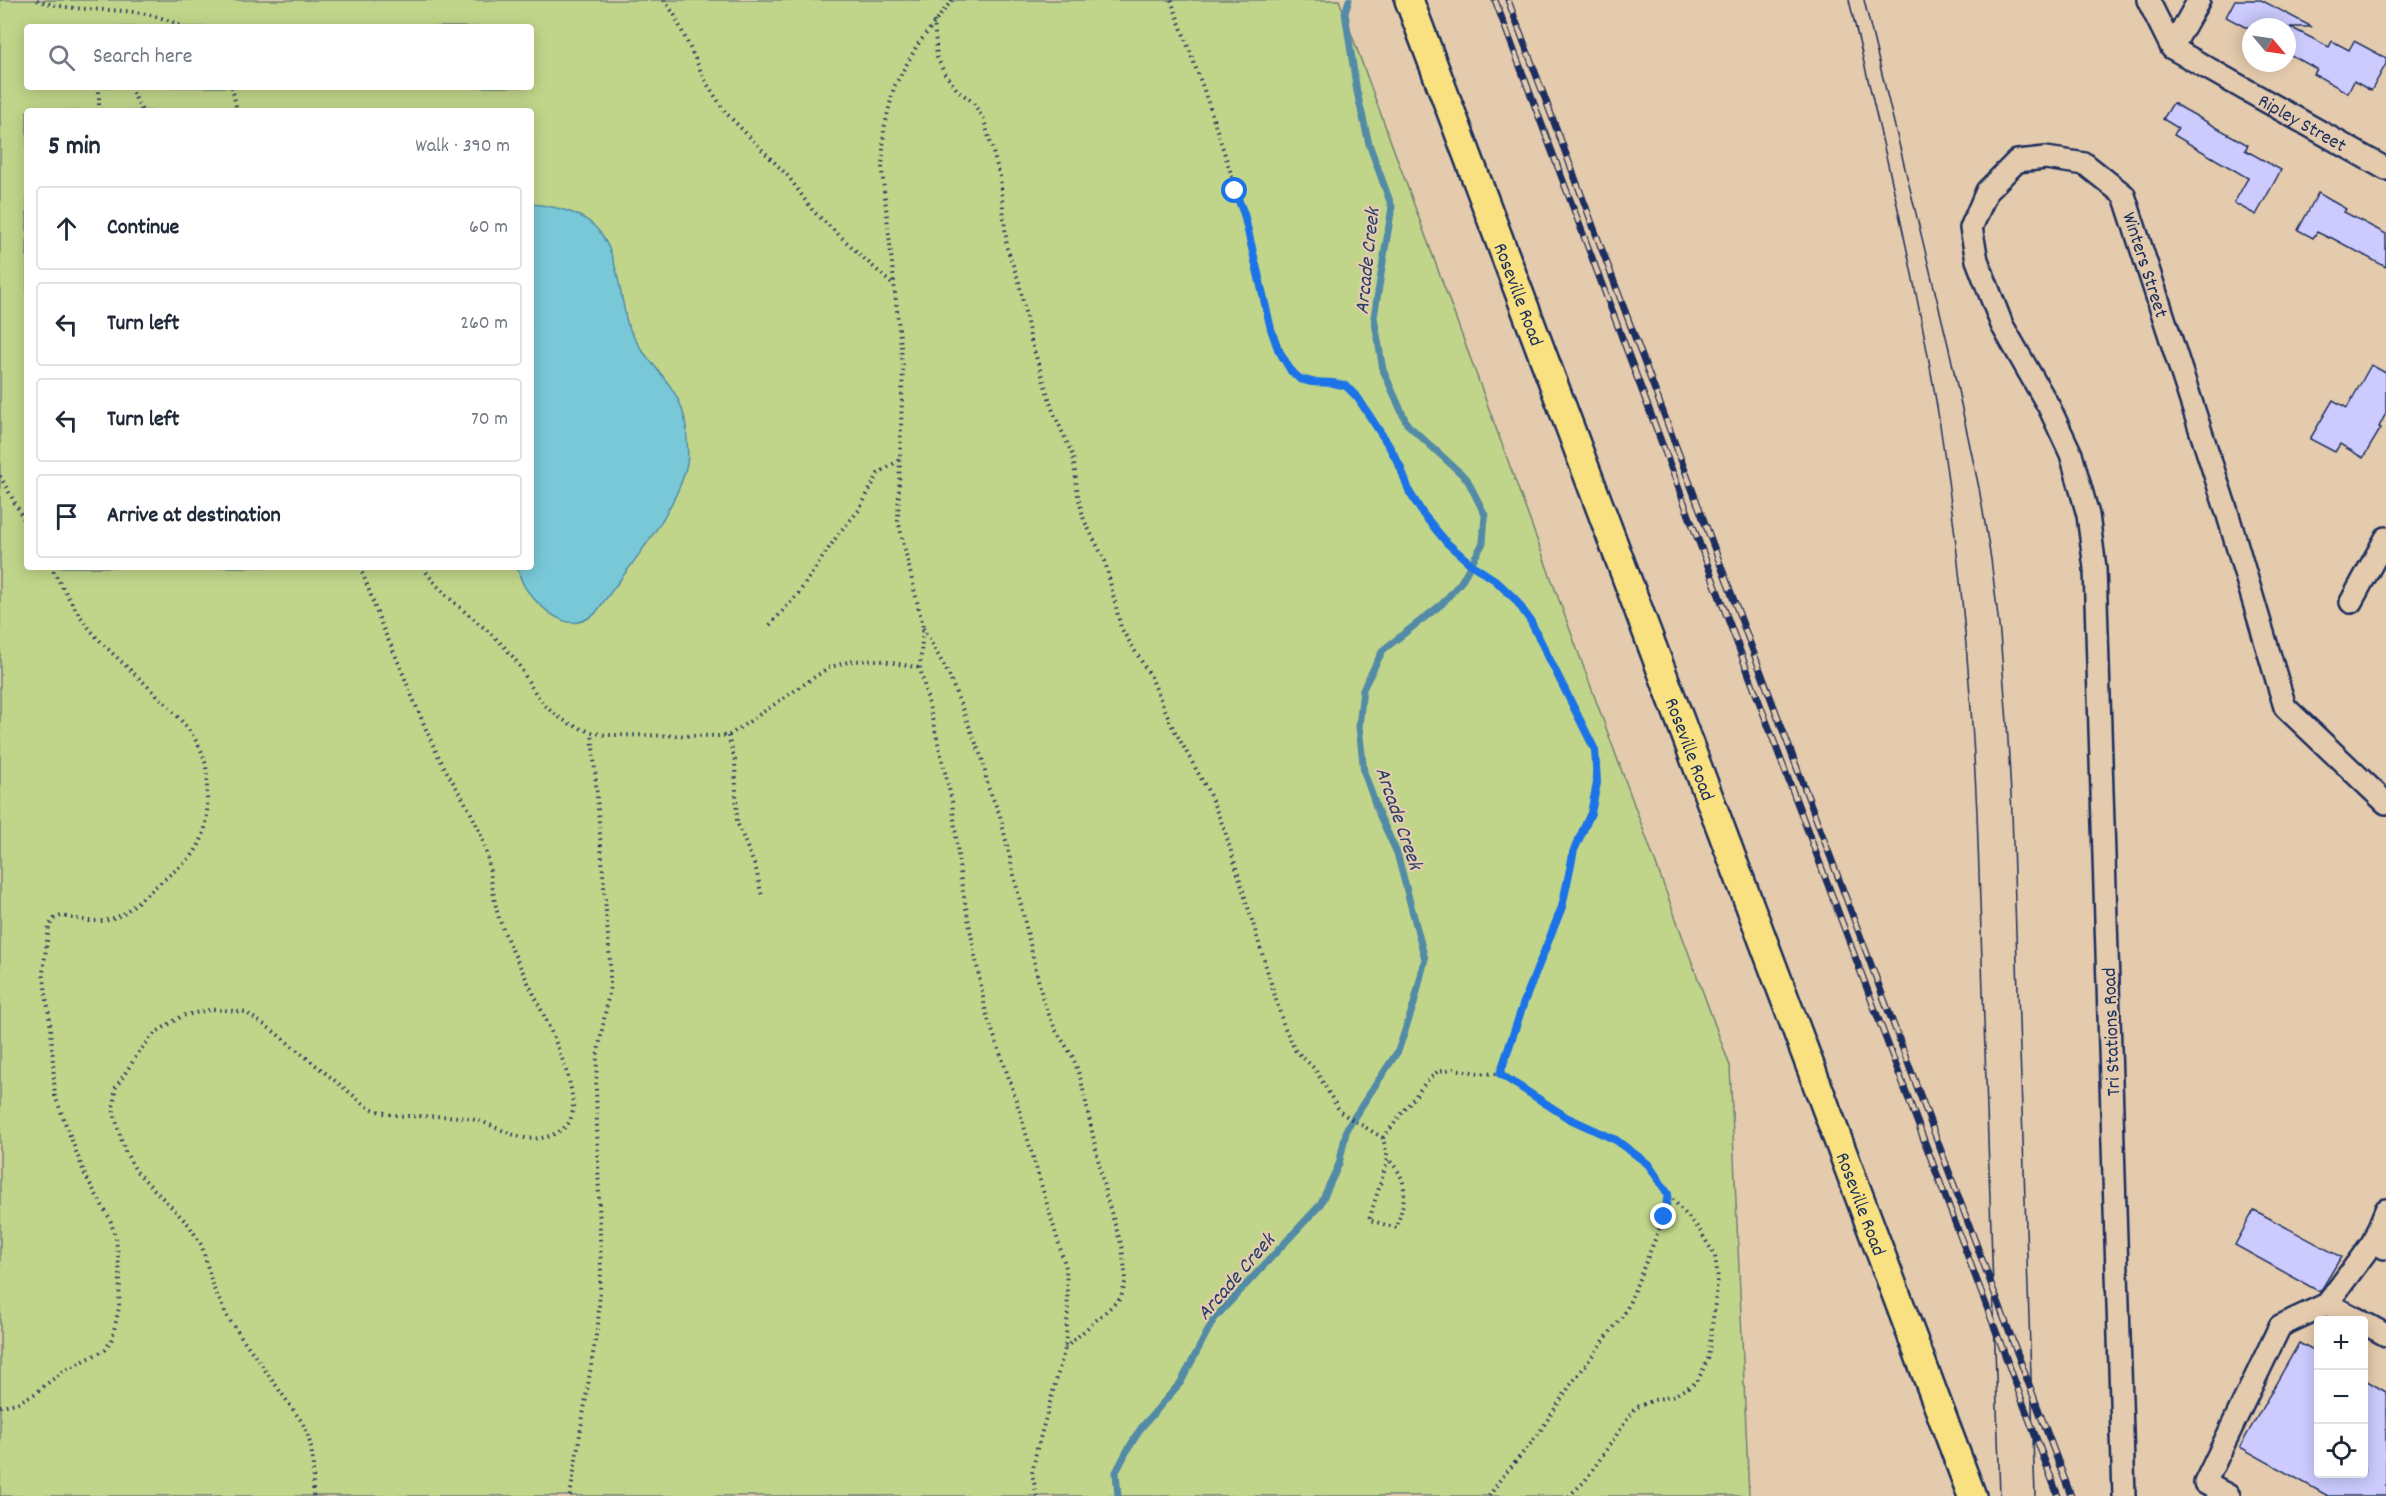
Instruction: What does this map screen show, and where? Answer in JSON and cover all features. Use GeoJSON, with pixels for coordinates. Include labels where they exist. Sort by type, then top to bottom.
{"type":"FeatureCollection","features":[{"type":"Feature","properties":{"kind":"main road","name":"Roseville Road"},"geometry":{"type":"LineString","coordinates":[[1408,0],[1972,1496]]}},
{"type":"Feature","properties":{"kind":"street"},"geometry":{"type":"LineString","coordinates":[[2148,0],[2172,48]]}},
{"type":"Feature","properties":{"kind":"street"},"geometry":{"type":"LineString","coordinates":[[2172,48],[2199,0]]}},
{"type":"Feature","properties":{"kind":"street","name":"Ripley Street"},"geometry":{"type":"LineString","coordinates":[[2172,48],[2386,169]]}},
{"type":"Feature","properties":{"kind":"street","name":"Winters Street"},"geometry":{"type":"LineString","coordinates":[[2096,568],[2088,515],[2070,454],[2049,406],[2002,325],[1977,260],[1971,228],[1987,191],[2017,161],[2046,158],[2085,164],[2124,195],[2227,512],[2285,706],[2386,803]]}},
{"type":"Feature","properties":{"kind":"street"},"geometry":{"type":"LineString","coordinates":[[2351,602],[2386,540]]}},
{"type":"Feature","properties":{"kind":"street","name":"Tri Stations Road"},"geometry":{"type":"LineString","coordinates":[[2096,568],[2124,1496]]}},
{"type":"Feature","properties":{"kind":"street"},"geometry":{"type":"LineString","coordinates":[[2229,1496],[2205,1483],[2280,1326],[2327,1304],[2380,1245],[2386,1210]]}},
{"type":"Feature","properties":{"kind":"street"},"geometry":{"type":"LineString","coordinates":[[2327,1304],[2351,1316]]}},
{"type":"Feature","properties":{"kind":"street"},"geometry":{"type":"LineString","coordinates":[[2368,1325],[2386,1335]]}},
{"type":"Feature","properties":{"kind":"path"},"geometry":{"type":"LineString","coordinates":[[37,0],[60,5],[131,6],[151,9],[178,24]]}},
{"type":"Feature","properties":{"kind":"path"},"geometry":{"type":"LineString","coordinates":[[664,0],[674,14],[706,82],[724,111],[788,176],[813,211],[895,286]]}},
{"type":"Feature","properties":{"kind":"path"},"geometry":{"type":"LineString","coordinates":[[952,0],[918,44],[894,87],[884,129],[882,170],[903,366],[898,520],[923,627],[948,673],[983,761],[988,787],[1000,815],[1043,1000],[1055,1029],[1073,1057],[1082,1080],[1106,1196],[1122,1247],[1126,1279],[1121,1298],[1065,1348]]}},
{"type":"Feature","properties":{"kind":"path"},"geometry":{"type":"LineString","coordinates":[[1171,0],[1206,93],[1244,214],[1271,329],[1278,349],[1291,371],[1300,379],[1346,386],[1358,398],[1389,446],[1400,466],[1410,493],[1423,514],[1447,543],[1472,565],[1495,580],[1515,599],[1530,620],[1595,750],[1597,783],[1591,813],[1574,850],[1562,907],[1524,1002],[1500,1074]]}},
{"type":"Feature","properties":{"kind":"path"},"geometry":{"type":"LineString","coordinates":[[934,21],[937,57],[945,74],[958,91],[972,101],[984,120],[1000,177],[1007,248],[1019,282],[1030,337],[1053,411],[1073,456],[1078,496],[1084,520],[1105,561],[1121,628],[1151,677],[1172,726],[1208,791],[1224,828],[1284,1026],[1295,1050],[1315,1069],[1340,1112],[1383,1138],[1388,1159],[1370,1220],[1396,1228],[1406,1192],[1398,1169],[1388,1159]]}},
{"type":"Feature","properties":{"kind":"path"},"geometry":{"type":"LineString","coordinates":[[99,90],[99,108]]}},
{"type":"Feature","properties":{"kind":"path"},"geometry":{"type":"LineString","coordinates":[[132,90],[140,108]]}},
{"type":"Feature","properties":{"kind":"path"},"geometry":{"type":"LineString","coordinates":[[233,90],[236,108]]}},
{"type":"Feature","properties":{"kind":"path"},"geometry":{"type":"LineString","coordinates":[[770,625],[798,594],[839,532],[859,510],[878,474],[899,460]]}},
{"type":"Feature","properties":{"kind":"path"},"geometry":{"type":"LineString","coordinates":[[0,476],[24,520]]}},
{"type":"Feature","properties":{"kind":"path"},"geometry":{"type":"LineString","coordinates":[[0,1406],[18,1402],[34,1394],[62,1372],[93,1359],[105,1350],[112,1339],[119,1308],[120,1274],[116,1239],[110,1219],[85,1174],[55,1096],[51,1030],[43,972],[49,926],[54,919],[61,916],[89,921],[105,921],[122,915],[192,857],[200,845],[208,816],[204,756],[195,740],[177,716],[91,631],[53,570]]}},
{"type":"Feature","properties":{"kind":"path"},"geometry":{"type":"LineString","coordinates":[[313,1496],[313,1459],[310,1438],[302,1422],[228,1318],[213,1287],[202,1246],[189,1225],[136,1171],[125,1151],[113,1108],[116,1087],[127,1068],[155,1033],[182,1016],[213,1009],[245,1012],[272,1030],[363,1104],[385,1114],[478,1120],[518,1138],[540,1140],[560,1132],[571,1119],[573,1102],[554,1034],[532,993],[500,922],[485,847],[464,797],[451,780],[434,748],[379,618],[369,585],[361,570]]}},
{"type":"Feature","properties":{"kind":"path"},"geometry":{"type":"LineString","coordinates":[[425,570],[435,586],[506,649],[521,666],[550,711],[570,725],[607,735],[728,736],[828,668],[851,661],[869,660],[920,668]]}},
{"type":"Feature","properties":{"kind":"path"},"geometry":{"type":"LineString","coordinates":[[923,627],[920,668],[952,801],[962,881],[986,1013],[1016,1099],[1066,1268],[1068,1311],[1065,1348],[1032,1473],[1037,1496]]}},
{"type":"Feature","properties":{"kind":"path"},"geometry":{"type":"LineString","coordinates":[[570,1496],[598,1323],[601,1272],[597,1057],[610,987],[608,915],[592,732]]}},
{"type":"Feature","properties":{"kind":"path"},"geometry":{"type":"LineString","coordinates":[[728,736],[735,760],[737,822],[756,869],[762,897]]}},
{"type":"Feature","properties":{"kind":"path"},"geometry":{"type":"LineString","coordinates":[[1383,1138],[1426,1082],[1438,1071],[1454,1069],[1500,1074],[1568,1118],[1616,1140],[1648,1164],[1668,1194],[1700,1229],[1715,1256],[1718,1279],[1708,1359],[1697,1382],[1675,1395],[1635,1408],[1585,1481],[1569,1496]]}},
{"type":"Feature","properties":{"kind":"path"},"geometry":{"type":"LineString","coordinates":[[1489,1496],[1537,1436],[1569,1387],[1626,1311],[1664,1217],[1668,1194]]}},
{"type":"Feature","properties":{"kind":"green space"},"geometry":{"type":"Polygon","coordinates":[[[0,0],[1339,0],[1730,1066],[1749,1496],[0,1496],[0,0]]]}},
{"type":"Feature","properties":{"kind":"water"},"geometry":{"type":"Polygon","coordinates":[[[534,204],[558,208],[584,218],[598,230],[608,246],[615,265],[628,325],[636,341],[673,390],[680,404],[685,421],[688,460],[681,482],[661,522],[595,614],[574,623],[558,618],[531,595],[518,570],[534,570],[534,204]]]}},
{"type":"Feature","properties":{"kind":"building"},"geometry":{"type":"Polygon","coordinates":[[[2235,0],[2261,0],[2295,18],[2242,18],[2242,25],[2226,17],[2235,0]]]}},
{"type":"Feature","properties":{"kind":"building"},"geometry":{"type":"Polygon","coordinates":[[[2296,19],[2312,27],[2296,27],[2296,19]]]}},
{"type":"Feature","properties":{"kind":"building"},"geometry":{"type":"Polygon","coordinates":[[[2296,30],[2329,47],[2332,41],[2349,50],[2354,41],[2386,58],[2386,64],[2371,91],[2354,81],[2348,93],[2314,74],[2317,69],[2296,58],[2296,30]]]}},
{"type":"Feature","properties":{"kind":"building"},"geometry":{"type":"Polygon","coordinates":[[[2173,103],[2248,145],[2245,150],[2281,170],[2256,215],[2234,203],[2248,178],[2174,135],[2178,128],[2163,119],[2173,103]]]}},
{"type":"Feature","properties":{"kind":"building"},"geometry":{"type":"Polygon","coordinates":[[[2318,193],[2346,209],[2344,212],[2386,234],[2386,267],[2330,237],[2317,232],[2313,238],[2298,230],[2318,193]]]}},
{"type":"Feature","properties":{"kind":"building"},"geometry":{"type":"Polygon","coordinates":[[[2371,365],[2386,373],[2386,413],[2379,427],[2381,428],[2363,458],[2340,444],[2335,452],[2310,439],[2333,400],[2347,408],[2371,365]]]}},
{"type":"Feature","properties":{"kind":"building"},"geometry":{"type":"Polygon","coordinates":[[[2254,1210],[2341,1257],[2320,1292],[2235,1245],[2254,1210]]]}},
{"type":"Feature","properties":{"kind":"building"},"geometry":{"type":"Polygon","coordinates":[[[2299,1343],[2314,1351],[2314,1478],[2368,1478],[2368,1381],[2386,1392],[2386,1496],[2328,1496],[2240,1447],[2299,1343]]]}},
{"type":"Feature","properties":{"kind":"waterway","name":"Arcade Creek"},"geometry":{"type":"LineString","coordinates":[[1118,1496],[1116,1472],[1127,1451],[1141,1428],[1181,1382],[1214,1319],[1320,1205],[1339,1164],[1347,1128],[1398,1051],[1414,1004],[1425,959],[1397,853],[1378,812],[1364,772],[1359,727],[1363,689],[1383,650],[1442,604],[1461,582],[1483,543],[1485,515],[1467,479],[1407,424],[1383,370],[1374,317],[1392,207],[1369,144],[1357,92],[1345,13],[1349,0]]}},
{"type":"Feature","properties":{"kind":"tram line"},"geometry":{"type":"LineString","coordinates":[[1849,0],[1887,159],[1921,318],[1940,425],[1959,570],[1972,716],[1977,813],[2000,1496]]}},
{"type":"Feature","properties":{"kind":"tram line"},"geometry":{"type":"LineString","coordinates":[[1864,0],[1950,353],[1979,488],[2000,634],[2012,813],[2035,1496]]}},
{"type":"Feature","properties":{"kind":"railway"},"geometry":{"type":"LineString","coordinates":[[1495,0],[2058,1496]]}},
{"type":"Feature","properties":{"kind":"railway"},"geometry":{"type":"LineString","coordinates":[[1508,0],[2071,1496]]}},
{"type":"Feature","properties":{"kind":"route"},"geometry":{"type":"LineString","coordinates":[[1235,191],[1244,214],[1249,241],[1260,275],[1271,329],[1278,349],[1291,371],[1300,379],[1346,386],[1358,398],[1389,446],[1400,466],[1410,493],[1423,514],[1447,543],[1472,565],[1495,580],[1515,599],[1530,620],[1595,750],[1597,783],[1591,813],[1574,850],[1562,907],[1524,1002],[1500,1074],[1568,1118],[1616,1140],[1648,1164],[1668,1194],[1664,1217]]}}]}
